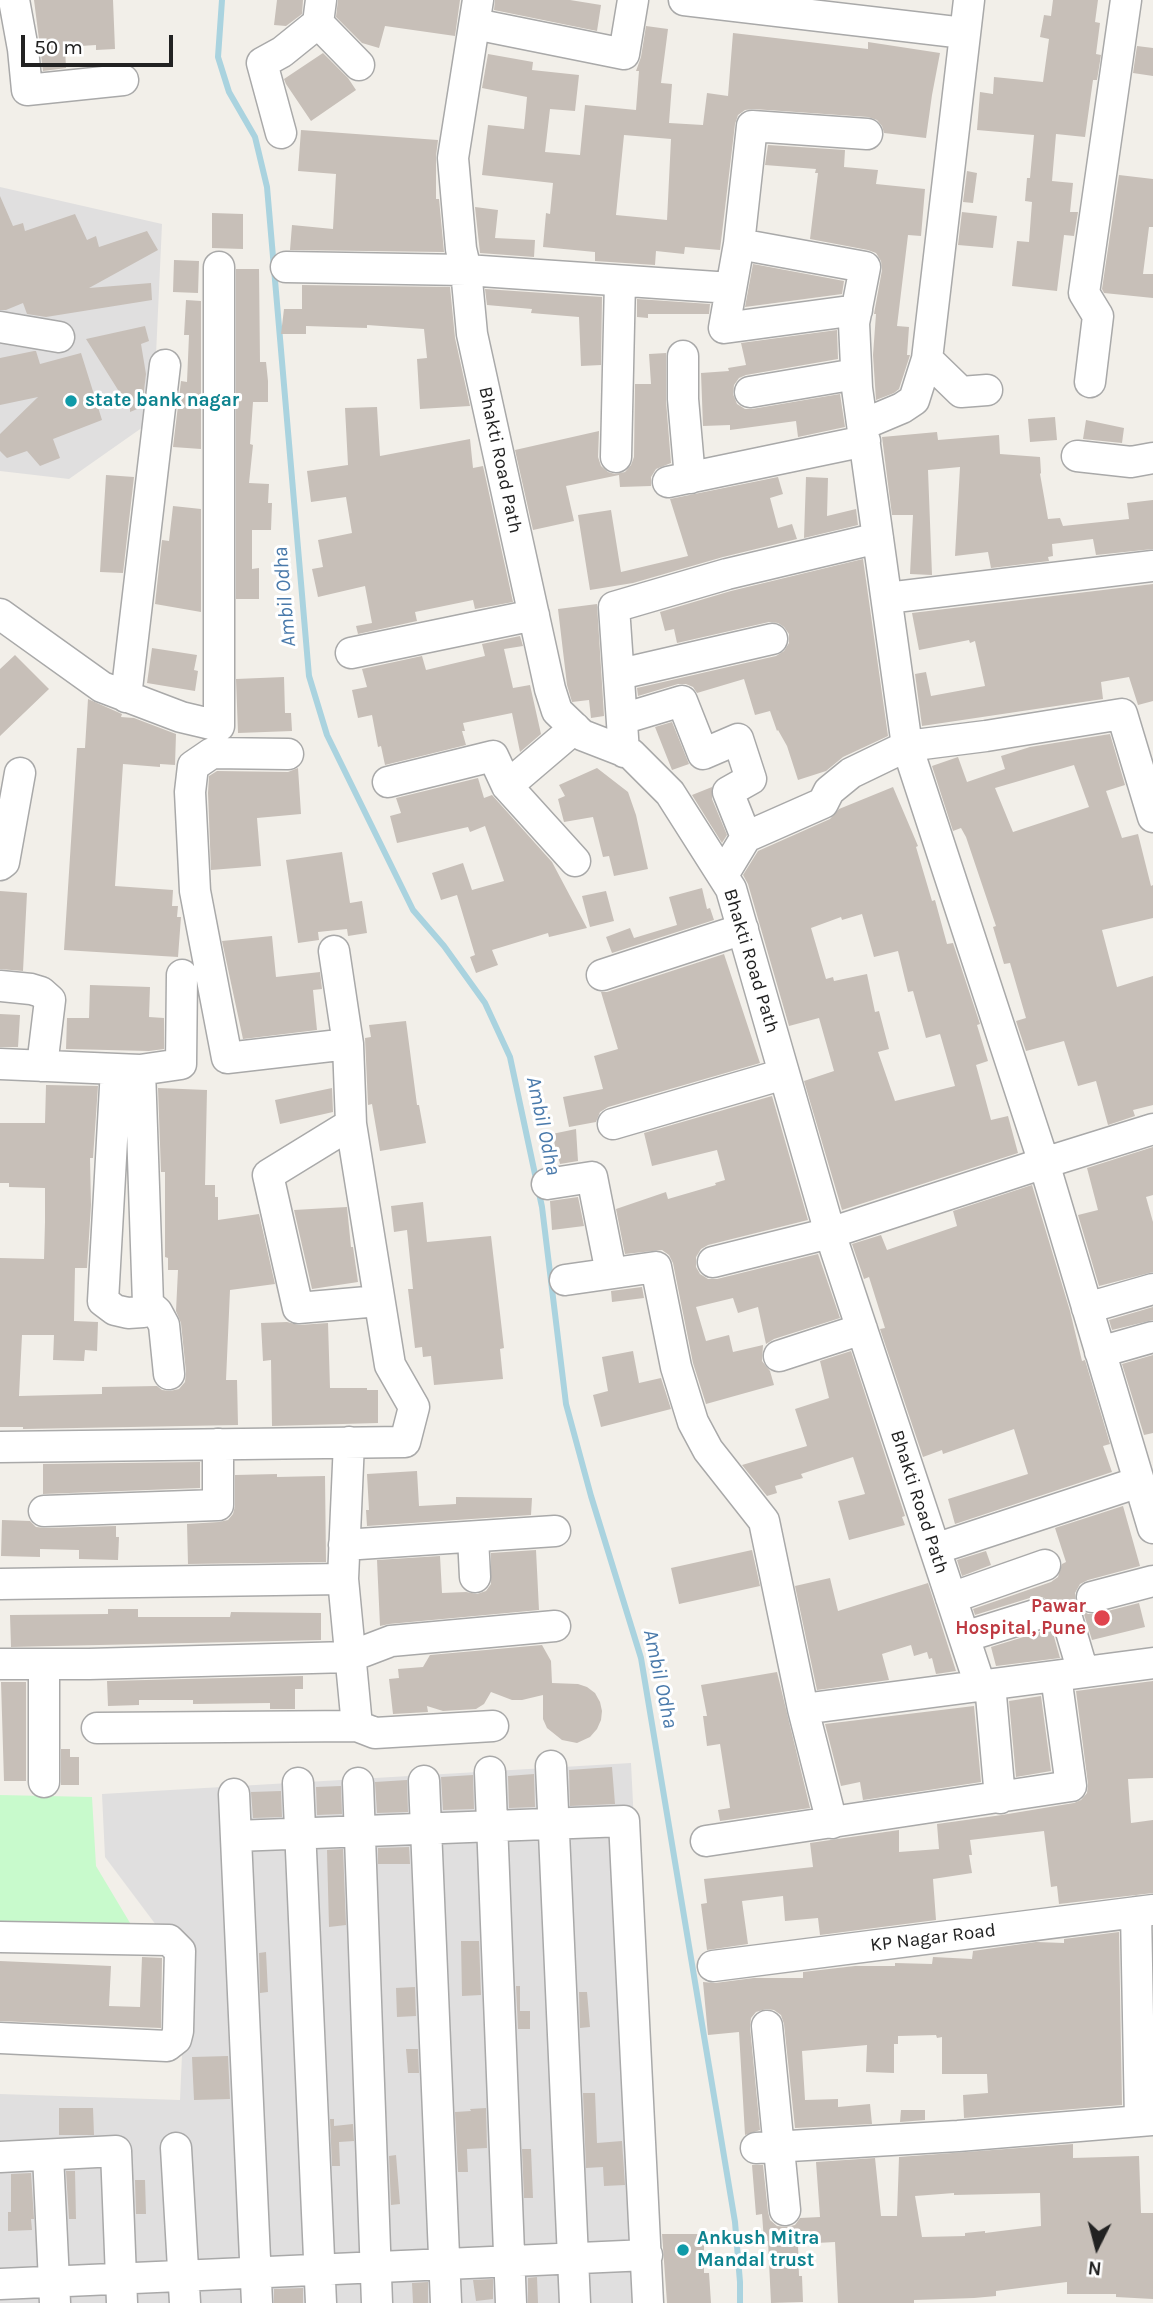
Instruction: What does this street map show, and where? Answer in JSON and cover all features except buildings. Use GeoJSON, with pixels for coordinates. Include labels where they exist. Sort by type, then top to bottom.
{"type":"FeatureCollection","features":[{"type":"Feature","properties":{"kind":"street"},"geometry":{"type":"LineString","coordinates":[[476,12],[624,54],[633,0]]}},
{"type":"Feature","properties":{"kind":"street"},"geometry":{"type":"LineString","coordinates":[[684,0],[964,33]]}},
{"type":"Feature","properties":{"kind":"street"},"geometry":{"type":"LineString","coordinates":[[683,356],[684,411],[679,480],[864,433],[914,400],[927,359],[969,0]]}},
{"type":"Feature","properties":{"kind":"street"},"geometry":{"type":"LineString","coordinates":[[1090,382],[1098,316],[1084,292],[1126,0]]}},
{"type":"Feature","properties":{"kind":"street"},"geometry":{"type":"LineString","coordinates":[[16,4],[26,90],[122,80]]}},
{"type":"Feature","properties":{"kind":"street"},"geometry":{"type":"LineString","coordinates":[[281,133],[261,63],[282,52],[320,12],[359,65]]}},
{"type":"Feature","properties":{"kind":"street","name":"Bhakti Road Path"},"geometry":{"type":"LineString","coordinates":[[476,12],[453,158],[461,249],[466,270],[472,334],[557,711],[582,735],[631,754],[670,793],[731,889],[830,1233],[964,1637],[985,1685],[1000,1798]]}},
{"type":"Feature","properties":{"kind":"street"},"geometry":{"type":"LineString","coordinates":[[857,310],[724,328],[738,244],[752,126],[867,134]]}},
{"type":"Feature","properties":{"kind":"street"},"geometry":{"type":"LineString","coordinates":[[738,244],[865,267],[854,323],[856,374],[907,746],[1044,1163],[1100,1352],[1145,1490],[1153,1528]]}},
{"type":"Feature","properties":{"kind":"street"},"geometry":{"type":"LineString","coordinates":[[0,614],[102,687],[181,717],[219,726],[219,267]]}},
{"type":"Feature","properties":{"kind":"street"},"geometry":{"type":"LineString","coordinates":[[286,267],[466,270],[731,288]]}},
{"type":"Feature","properties":{"kind":"street"},"geometry":{"type":"LineString","coordinates":[[616,457],[620,281]]}},
{"type":"Feature","properties":{"kind":"street"},"geometry":{"type":"LineString","coordinates":[[0,327],[59,337]]}},
{"type":"Feature","properties":{"kind":"street"},"geometry":{"type":"LineString","coordinates":[[927,359],[961,392],[987,390]]}},
{"type":"Feature","properties":{"kind":"street"},"geometry":{"type":"LineString","coordinates":[[127,697],[166,365]]}},
{"type":"Feature","properties":{"kind":"street"},"geometry":{"type":"LineString","coordinates":[[750,392],[856,374]]}},
{"type":"Feature","properties":{"kind":"street"},"geometry":{"type":"LineString","coordinates":[[1077,456],[1131,462],[1153,458]]}},
{"type":"Feature","properties":{"kind":"street"},"geometry":{"type":"LineString","coordinates":[[624,752],[614,607],[727,574],[878,538]]}},
{"type":"Feature","properties":{"kind":"street"},"geometry":{"type":"LineString","coordinates":[[887,598],[1153,566]]}},
{"type":"Feature","properties":{"kind":"street"},"geometry":{"type":"LineString","coordinates":[[351,653],[534,615]]}},
{"type":"Feature","properties":{"kind":"street"},"geometry":{"type":"LineString","coordinates":[[620,674],[772,639]]}},
{"type":"Feature","properties":{"kind":"street"},"geometry":{"type":"LineString","coordinates":[[622,719],[682,701],[703,754],[738,739],[751,779],[728,792],[746,837]]}},
{"type":"Feature","properties":{"kind":"street"},"geometry":{"type":"LineString","coordinates":[[723,875],[746,837],[824,803],[829,791],[851,773],[907,746],[1122,714],[1153,817]]}},
{"type":"Feature","properties":{"kind":"street"},"geometry":{"type":"LineString","coordinates":[[507,786],[575,728]]}},
{"type":"Feature","properties":{"kind":"street"},"geometry":{"type":"LineString","coordinates":[[288,754],[212,753],[193,766],[190,792],[195,891],[227,1059],[348,1044]]}},
{"type":"Feature","properties":{"kind":"street"},"geometry":{"type":"LineString","coordinates":[[388,782],[493,756],[507,786],[575,861]]}},
{"type":"Feature","properties":{"kind":"street"},"geometry":{"type":"LineString","coordinates":[[0,865],[4,862],[20,773]]}},
{"type":"Feature","properties":{"kind":"street"},"geometry":{"type":"LineString","coordinates":[[602,975],[743,929]]}},
{"type":"Feature","properties":{"kind":"street"},"geometry":{"type":"LineString","coordinates":[[0,1447],[405,1442],[414,1407],[390,1365],[351,1124],[348,1044],[334,951]]}},
{"type":"Feature","properties":{"kind":"street"},"geometry":{"type":"LineString","coordinates":[[0,1064],[128,1070],[181,1064],[183,975]]}},
{"type":"Feature","properties":{"kind":"street"},"geometry":{"type":"LineString","coordinates":[[0,986],[31,989],[41,992],[50,1000],[43,1066]]}},
{"type":"Feature","properties":{"kind":"street"},"geometry":{"type":"LineString","coordinates":[[128,1070],[148,1304],[143,1312],[128,1313],[115,1310],[103,1301],[128,1070]]}},
{"type":"Feature","properties":{"kind":"street"},"geometry":{"type":"LineString","coordinates":[[613,1124],[784,1074]]}},
{"type":"Feature","properties":{"kind":"street"},"geometry":{"type":"LineString","coordinates":[[351,1124],[268,1175],[298,1308],[379,1301]]}},
{"type":"Feature","properties":{"kind":"street"},"geometry":{"type":"LineString","coordinates":[[712,1262],[830,1233],[1153,1129]]}},
{"type":"Feature","properties":{"kind":"street"},"geometry":{"type":"LineString","coordinates":[[547,1184],[592,1177],[611,1273]]}},
{"type":"Feature","properties":{"kind":"street"},"geometry":{"type":"LineString","coordinates":[[565,1280],[656,1267],[676,1367],[694,1422],[708,1450],[764,1521],[803,1709],[832,1823]]}},
{"type":"Feature","properties":{"kind":"street"},"geometry":{"type":"LineString","coordinates":[[1087,1308],[1153,1289]]}},
{"type":"Feature","properties":{"kind":"street"},"geometry":{"type":"LineString","coordinates":[[148,1304],[157,1312],[164,1325],[169,1374]]}},
{"type":"Feature","properties":{"kind":"street"},"geometry":{"type":"LineString","coordinates":[[779,1356],[862,1329]]}},
{"type":"Feature","properties":{"kind":"street"},"geometry":{"type":"LineString","coordinates":[[1100,1352],[1153,1337]]}},
{"type":"Feature","properties":{"kind":"street"},"geometry":{"type":"LineString","coordinates":[[349,1442],[343,1579],[357,1726]]}},
{"type":"Feature","properties":{"kind":"street"},"geometry":{"type":"LineString","coordinates":[[44,1511],[218,1505],[218,1444]]}},
{"type":"Feature","properties":{"kind":"street"},"geometry":{"type":"LineString","coordinates":[[935,1549],[1145,1490]]}},
{"type":"Feature","properties":{"kind":"street"},"geometry":{"type":"LineString","coordinates":[[344,1545],[555,1531]]}},
{"type":"Feature","properties":{"kind":"street"},"geometry":{"type":"LineString","coordinates":[[473,1537],[475,1577]]}},
{"type":"Feature","properties":{"kind":"street"},"geometry":{"type":"LineString","coordinates":[[951,1598],[1045,1565]]}},
{"type":"Feature","properties":{"kind":"street"},"geometry":{"type":"LineString","coordinates":[[0,1584],[343,1579]]}},
{"type":"Feature","properties":{"kind":"street"},"geometry":{"type":"LineString","coordinates":[[1092,1597],[1153,1581]]}},
{"type":"Feature","properties":{"kind":"street"},"geometry":{"type":"LineString","coordinates":[[706,1841],[1071,1786],[1070,1674],[1052,1616],[964,1637]]}},
{"type":"Feature","properties":{"kind":"street"},"geometry":{"type":"LineString","coordinates":[[0,1664],[349,1657],[391,1641],[555,1626]]}},
{"type":"Feature","properties":{"kind":"street"},"geometry":{"type":"LineString","coordinates":[[803,1709],[1153,1663]]}},
{"type":"Feature","properties":{"kind":"street"},"geometry":{"type":"LineString","coordinates":[[44,1664],[44,1782]]}},
{"type":"Feature","properties":{"kind":"street"},"geometry":{"type":"LineString","coordinates":[[97,1728],[357,1726],[375,1733],[493,1726]]}},
{"type":"Feature","properties":{"kind":"street"},"geometry":{"type":"LineString","coordinates":[[551,1766],[575,2303]]}},
{"type":"Feature","properties":{"kind":"street"},"geometry":{"type":"LineString","coordinates":[[490,1772],[511,2303]]}},
{"type":"Feature","properties":{"kind":"street"},"geometry":{"type":"LineString","coordinates":[[424,1781],[446,2303]]}},
{"type":"Feature","properties":{"kind":"street"},"geometry":{"type":"LineString","coordinates":[[298,1783],[321,2303]]}},
{"type":"Feature","properties":{"kind":"street"},"geometry":{"type":"LineString","coordinates":[[358,1783],[377,2303]]}},
{"type":"Feature","properties":{"kind":"street"},"geometry":{"type":"LineString","coordinates":[[234,1794],[257,2303]]}},
{"type":"Feature","properties":{"kind":"street"},"geometry":{"type":"LineString","coordinates":[[236,1836],[624,1821],[649,2303]]}},
{"type":"Feature","properties":{"kind":"street"},"geometry":{"type":"LineString","coordinates":[[767,2147],[958,2136],[1147,2120],[1145,1911]]}},
{"type":"Feature","properties":{"kind":"street","name":"KP Nagar Road"},"geometry":{"type":"LineString","coordinates":[[713,1966],[1145,1911]]}},
{"type":"Feature","properties":{"kind":"street"},"geometry":{"type":"LineString","coordinates":[[0,1937],[169,1940],[180,1951],[178,2031],[176,2039],[167,2046],[0,2038]]}},
{"type":"Feature","properties":{"kind":"street"},"geometry":{"type":"LineString","coordinates":[[767,2025],[767,2147],[785,2210]]}},
{"type":"Feature","properties":{"kind":"street"},"geometry":{"type":"LineString","coordinates":[[176,2147],[184,2289]]}},
{"type":"Feature","properties":{"kind":"street"},"geometry":{"type":"LineString","coordinates":[[0,2157],[116,2151],[122,2291]]}},
{"type":"Feature","properties":{"kind":"street"},"geometry":{"type":"LineString","coordinates":[[48,2155],[55,2292]]}},
{"type":"Feature","properties":{"kind":"street"},"geometry":{"type":"LineString","coordinates":[[0,2284],[55,2292],[184,2289],[256,2273],[647,2255]]}},
{"type":"Feature","properties":{"kind":"shaded area","name":"state bank nagar"},"geometry":{"type":"Polygon","coordinates":[[[0,187],[162,224],[153,420],[69,479],[0,471],[0,187]]]}},
{"type":"Feature","properties":{"kind":"shaded area"},"geometry":{"type":"Polygon","coordinates":[[[631,1763],[658,2303],[0,2303],[0,2094],[180,2100],[186,1965],[105,1857],[102,1794],[631,1763]]]}},
{"type":"Feature","properties":{"kind":"green space"},"geometry":{"type":"Polygon","coordinates":[[[0,1795],[92,1797],[96,1866],[136,1933],[0,1929],[0,1795]]]}},
{"type":"Feature","properties":{"kind":"waterway","name":"Ambil Odha"},"geometry":{"type":"LineString","coordinates":[[222,0],[218,57],[229,92],[255,137],[267,187],[309,676],[327,735],[413,910],[444,946],[485,1003],[510,1057],[542,1207],[566,1404],[641,1658],[735,2222],[740,2303]]}},
{"type":"Feature","properties":{"kind":"place","name":"state bank nagar"},"geometry":{"type":"Point","coordinates":[71,401]}},
{"type":"Feature","properties":{"kind":"place","name":"Pawar Hospital, Pune"},"geometry":{"type":"Point","coordinates":[1102,1618]}},
{"type":"Feature","properties":{"kind":"place","name":"Ankush Mitra Mandal trust"},"geometry":{"type":"Point","coordinates":[683,2250]}}]}
